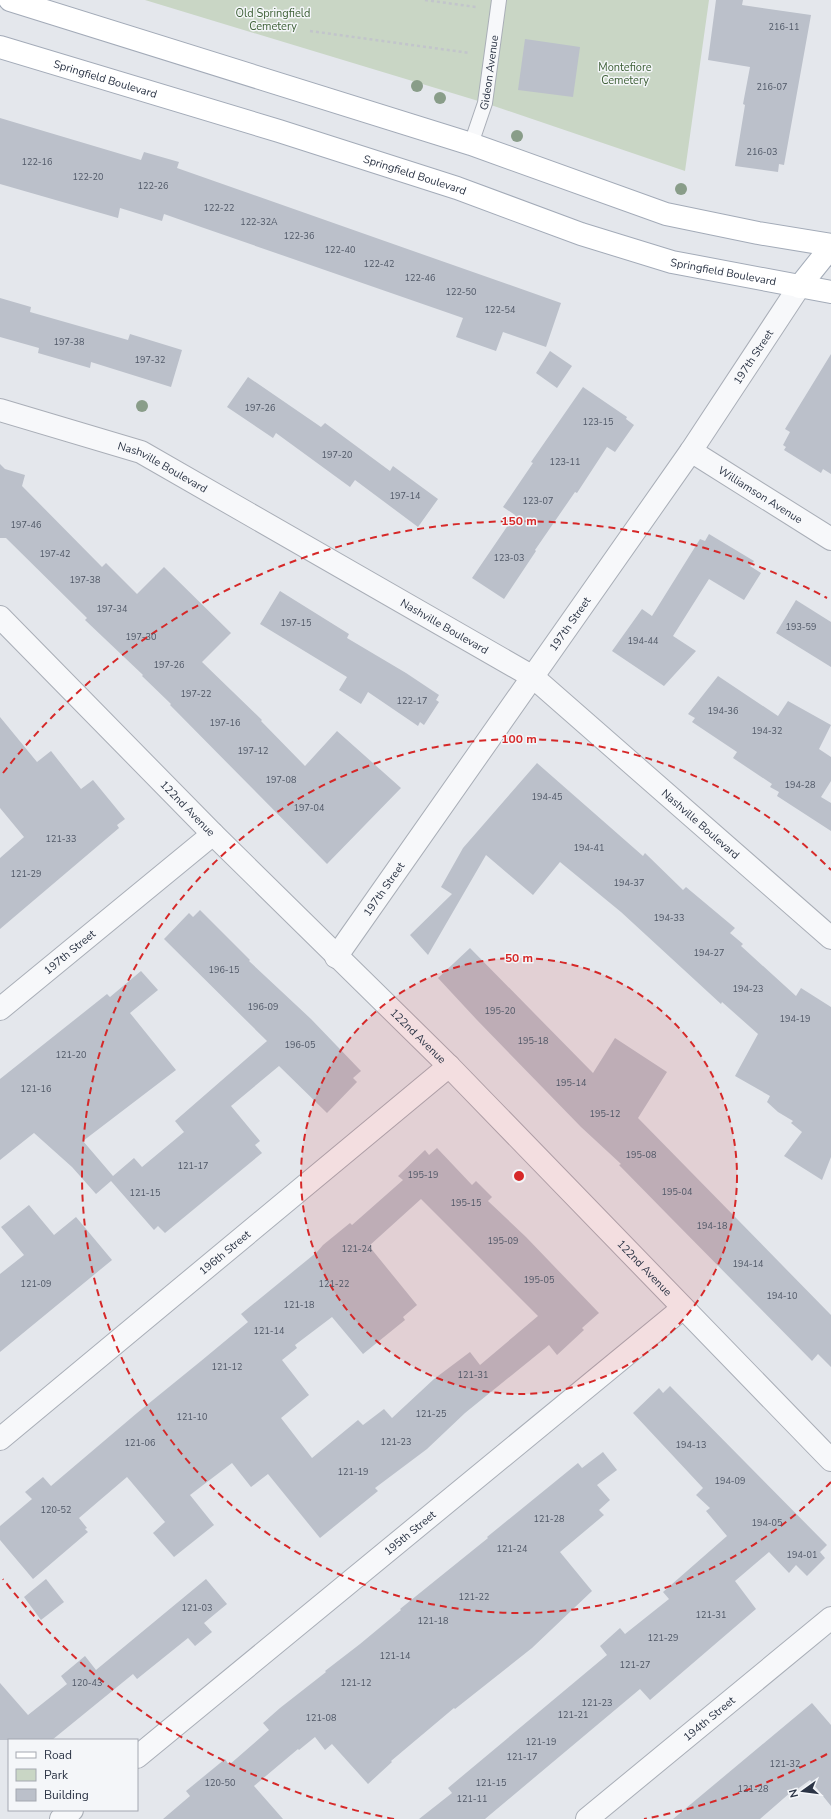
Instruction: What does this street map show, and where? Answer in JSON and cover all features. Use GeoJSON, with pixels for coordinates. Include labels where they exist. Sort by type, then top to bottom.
{"type":"FeatureCollection","features":[{"type":"Feature","properties":{"kind":"main road"},"geometry":{"type":"LineString","coordinates":[[10,0],[471,144],[666,214],[831,246],[799,287]]}},
{"type":"Feature","properties":{"kind":"main road","name":"Springfield Boulevard"},"geometry":{"type":"LineString","coordinates":[[0,47],[286,133],[456,188],[581,234],[672,262],[831,292]]}},
{"type":"Feature","properties":{"kind":"street","name":"197th Street"},"geometry":{"type":"LineString","coordinates":[[336,957],[691,451],[799,287]]}},
{"type":"Feature","properties":{"kind":"street","name":"Nashville Boulevard"},"geometry":{"type":"LineString","coordinates":[[0,410],[141,452],[533,677],[831,938]]}},
{"type":"Feature","properties":{"kind":"street","name":"Williamson Avenue"},"geometry":{"type":"LineString","coordinates":[[691,451],[831,539]]}},
{"type":"Feature","properties":{"kind":"street","name":"122nd Avenue"},"geometry":{"type":"LineString","coordinates":[[0,617],[213,834],[336,957],[449,1066],[831,1460]]}},
{"type":"Feature","properties":{"kind":"street","name":"197th Street"},"geometry":{"type":"LineString","coordinates":[[0,1009],[213,834]]}},
{"type":"Feature","properties":{"kind":"street","name":"196th Street"},"geometry":{"type":"LineString","coordinates":[[0,1439],[449,1066]]}},
{"type":"Feature","properties":{"kind":"street","name":"195th Street"},"geometry":{"type":"LineString","coordinates":[[138,1756],[683,1308]]}},
{"type":"Feature","properties":{"kind":"street","name":"194th Street"},"geometry":{"type":"LineString","coordinates":[[587,1819],[831,1618]]}},
{"type":"Feature","properties":{"kind":"street"},"geometry":{"type":"LineString","coordinates":[[61,1819],[71,1811]]}},
{"type":"Feature","properties":{"kind":"lane","name":"Gideon Avenue"},"geometry":{"type":"LineString","coordinates":[[471,144],[485,103],[498,5]]}},
{"type":"Feature","properties":{"kind":"path"},"geometry":{"type":"LineString","coordinates":[[425,0],[498,5]]}},
{"type":"Feature","properties":{"kind":"path"},"geometry":{"type":"LineString","coordinates":[[310,31],[491,56]]}},
{"type":"Feature","properties":{"kind":"green space","name":"Montefiore Cemetery"},"geometry":{"type":"Polygon","coordinates":[[[145,0],[709,0],[685,171],[485,103],[145,0]]]}},
{"type":"Feature","properties":{"kind":"building"},"geometry":{"type":"Polygon","coordinates":[[[716,0],[743,0],[742,5],[811,15],[784,165],[779,164],[778,172],[735,166],[745,105],[743,104],[750,67],[708,60],[716,0]]]}},
{"type":"Feature","properties":{"kind":"building"},"geometry":{"type":"Polygon","coordinates":[[[525,39],[580,47],[573,97],[518,90],[525,39]]]}},
{"type":"Feature","properties":{"kind":"building"},"geometry":{"type":"Polygon","coordinates":[[[0,118],[141,160],[144,152],[179,162],[177,168],[561,303],[546,347],[503,332],[496,351],[456,337],[463,318],[164,214],[162,221],[120,208],[118,218],[0,184],[0,118]]]}},
{"type":"Feature","properties":{"kind":"building"},"geometry":{"type":"Polygon","coordinates":[[[0,298],[31,307],[30,312],[128,340],[130,334],[182,350],[171,387],[91,362],[90,368],[38,353],[39,348],[0,337],[0,298]]]}},
{"type":"Feature","properties":{"kind":"building"},"geometry":{"type":"Polygon","coordinates":[[[550,351],[572,366],[557,388],[536,373],[550,351]]]}},
{"type":"Feature","properties":{"kind":"building"},"geometry":{"type":"Polygon","coordinates":[[[831,354],[831,474],[823,469],[821,473],[784,450],[786,447],[783,445],[790,432],[785,429],[831,354]]]}},
{"type":"Feature","properties":{"kind":"building"},"geometry":{"type":"Polygon","coordinates":[[[248,377],[321,427],[325,423],[390,471],[393,466],[438,499],[418,527],[355,480],[350,487],[276,433],[273,438],[227,407],[248,377]]]}},
{"type":"Feature","properties":{"kind":"building"},"geometry":{"type":"Polygon","coordinates":[[[583,387],[627,417],[626,419],[634,425],[615,452],[607,447],[577,493],[575,492],[535,550],[536,551],[504,599],[472,578],[515,515],[503,507],[533,463],[531,462],[583,387]]]}},
{"type":"Feature","properties":{"kind":"building"},"geometry":{"type":"Polygon","coordinates":[[[0,464],[5,469],[25,475],[22,486],[102,567],[106,563],[137,594],[164,567],[231,633],[202,662],[262,720],[261,721],[305,766],[337,731],[401,788],[327,864],[170,705],[171,704],[142,676],[143,675],[85,620],[87,618],[6,538],[0,538],[0,464]]]}},
{"type":"Feature","properties":{"kind":"building"},"geometry":{"type":"Polygon","coordinates":[[[709,534],[754,561],[750,566],[761,573],[744,600],[709,579],[673,636],[696,651],[664,686],[612,651],[642,609],[652,616],[700,539],[705,541],[709,534]]]}},
{"type":"Feature","properties":{"kind":"building"},"geometry":{"type":"Polygon","coordinates":[[[280,591],[349,634],[347,638],[406,673],[439,695],[436,700],[439,702],[424,725],[420,722],[418,726],[368,692],[361,704],[339,690],[347,677],[260,624],[280,591]]]}},
{"type":"Feature","properties":{"kind":"building"},"geometry":{"type":"Polygon","coordinates":[[[796,600],[831,622],[831,667],[776,633],[796,600]]]}},
{"type":"Feature","properties":{"kind":"building"},"geometry":{"type":"Polygon","coordinates":[[[718,676],[778,716],[788,701],[831,725],[819,749],[831,757],[831,781],[821,797],[831,803],[831,831],[777,796],[779,792],[770,787],[772,784],[733,758],[737,752],[692,722],[695,718],[688,714],[718,676]]]}},
{"type":"Feature","properties":{"kind":"building"},"geometry":{"type":"Polygon","coordinates":[[[0,717],[37,762],[51,751],[81,789],[93,780],[125,819],[117,825],[119,828],[0,929],[0,858],[24,837],[0,808],[0,717]]]}},
{"type":"Feature","properties":{"kind":"building"},"geometry":{"type":"Polygon","coordinates":[[[537,763],[643,856],[645,853],[683,890],[686,887],[735,928],[730,933],[743,944],[741,946],[796,996],[801,988],[831,1007],[831,1157],[822,1180],[784,1156],[802,1132],[791,1123],[793,1121],[778,1112],[767,1102],[770,1096],[735,1076],[758,1034],[722,1002],[721,1004],[621,912],[560,862],[533,895],[486,855],[428,955],[410,935],[452,894],[441,887],[463,848],[537,763]]]}},
{"type":"Feature","properties":{"kind":"building"},"geometry":{"type":"Polygon","coordinates":[[[200,910],[250,960],[249,961],[311,1019],[361,1071],[353,1078],[357,1082],[327,1113],[279,1066],[231,1106],[260,1141],[255,1145],[262,1153],[165,1233],[158,1226],[154,1230],[111,1181],[96,1194],[72,1167],[34,1133],[0,1160],[0,1079],[107,994],[110,997],[141,971],[158,990],[130,1013],[176,1070],[83,1141],[113,1176],[134,1158],[142,1167],[184,1132],[175,1121],[267,1041],[164,939],[189,913],[193,917],[200,910]]]}},
{"type":"Feature","properties":{"kind":"building"},"geometry":{"type":"Polygon","coordinates":[[[470,948],[593,1073],[615,1038],[667,1072],[638,1118],[831,1315],[831,1367],[818,1354],[812,1361],[619,1165],[621,1164],[581,1127],[438,978],[470,948]]]}},
{"type":"Feature","properties":{"kind":"building"},"geometry":{"type":"Polygon","coordinates":[[[437,1148],[472,1185],[476,1181],[492,1197],[488,1201],[526,1237],[599,1313],[582,1328],[584,1330],[557,1355],[549,1345],[465,1413],[427,1449],[375,1488],[378,1491],[320,1538],[268,1474],[251,1487],[232,1463],[190,1495],[214,1525],[174,1557],[153,1533],[165,1522],[127,1477],[79,1518],[87,1528],[85,1529],[88,1532],[33,1579],[0,1540],[0,1526],[32,1499],[25,1492],[43,1477],[51,1486],[248,1322],[241,1314],[350,1223],[352,1225],[403,1180],[398,1176],[425,1150],[429,1155],[437,1148]],[[421,1199],[369,1246],[417,1305],[403,1317],[405,1320],[363,1354],[332,1317],[295,1345],[297,1348],[282,1360],[309,1395],[281,1418],[312,1458],[358,1420],[363,1425],[384,1409],[392,1418],[434,1379],[470,1352],[480,1365],[538,1316],[421,1199]]]}},
{"type":"Feature","properties":{"kind":"building"},"geometry":{"type":"Polygon","coordinates":[[[29,1205],[54,1235],[76,1217],[112,1260],[0,1352],[0,1274],[24,1255],[1,1227],[29,1205]]]}},
{"type":"Feature","properties":{"kind":"building"},"geometry":{"type":"Polygon","coordinates":[[[670,1386],[827,1545],[820,1552],[825,1558],[807,1576],[796,1565],[789,1573],[769,1552],[735,1581],[756,1609],[650,1700],[640,1689],[485,1819],[419,1819],[452,1793],[448,1788],[607,1655],[600,1646],[620,1628],[625,1634],[669,1599],[663,1592],[727,1536],[706,1511],[710,1508],[696,1495],[703,1488],[633,1413],[659,1388],[663,1393],[670,1386]]]}},
{"type":"Feature","properties":{"kind":"building"},"geometry":{"type":"Polygon","coordinates":[[[603,1452],[617,1470],[597,1485],[610,1500],[599,1510],[604,1515],[560,1552],[592,1591],[532,1648],[455,1709],[454,1708],[391,1761],[392,1762],[368,1784],[332,1744],[325,1750],[315,1737],[299,1750],[298,1749],[254,1786],[283,1819],[163,1819],[190,1796],[186,1791],[225,1759],[229,1765],[269,1730],[263,1723],[280,1708],[326,1672],[325,1671],[360,1644],[401,1610],[400,1609],[578,1463],[582,1468],[603,1452]]]}},
{"type":"Feature","properties":{"kind":"building"},"geometry":{"type":"Polygon","coordinates":[[[46,1579],[64,1602],[41,1620],[24,1597],[46,1579]]]}},
{"type":"Feature","properties":{"kind":"building"},"geometry":{"type":"Polygon","coordinates":[[[206,1579],[227,1604],[204,1623],[212,1632],[195,1646],[188,1638],[137,1679],[133,1674],[53,1739],[0,1740],[0,1683],[28,1715],[67,1684],[61,1676],[85,1656],[96,1670],[206,1579]]]}},
{"type":"Feature","properties":{"kind":"building"},"geometry":{"type":"Polygon","coordinates":[[[812,1703],[831,1725],[831,1806],[810,1780],[792,1793],[791,1792],[760,1819],[673,1819],[812,1703]]]}},
{"type":"Feature","properties":{"kind":"park label","name":"Old Springfield Cemetery"},"geometry":{"type":"Point","coordinates":[273,19]}}]}
